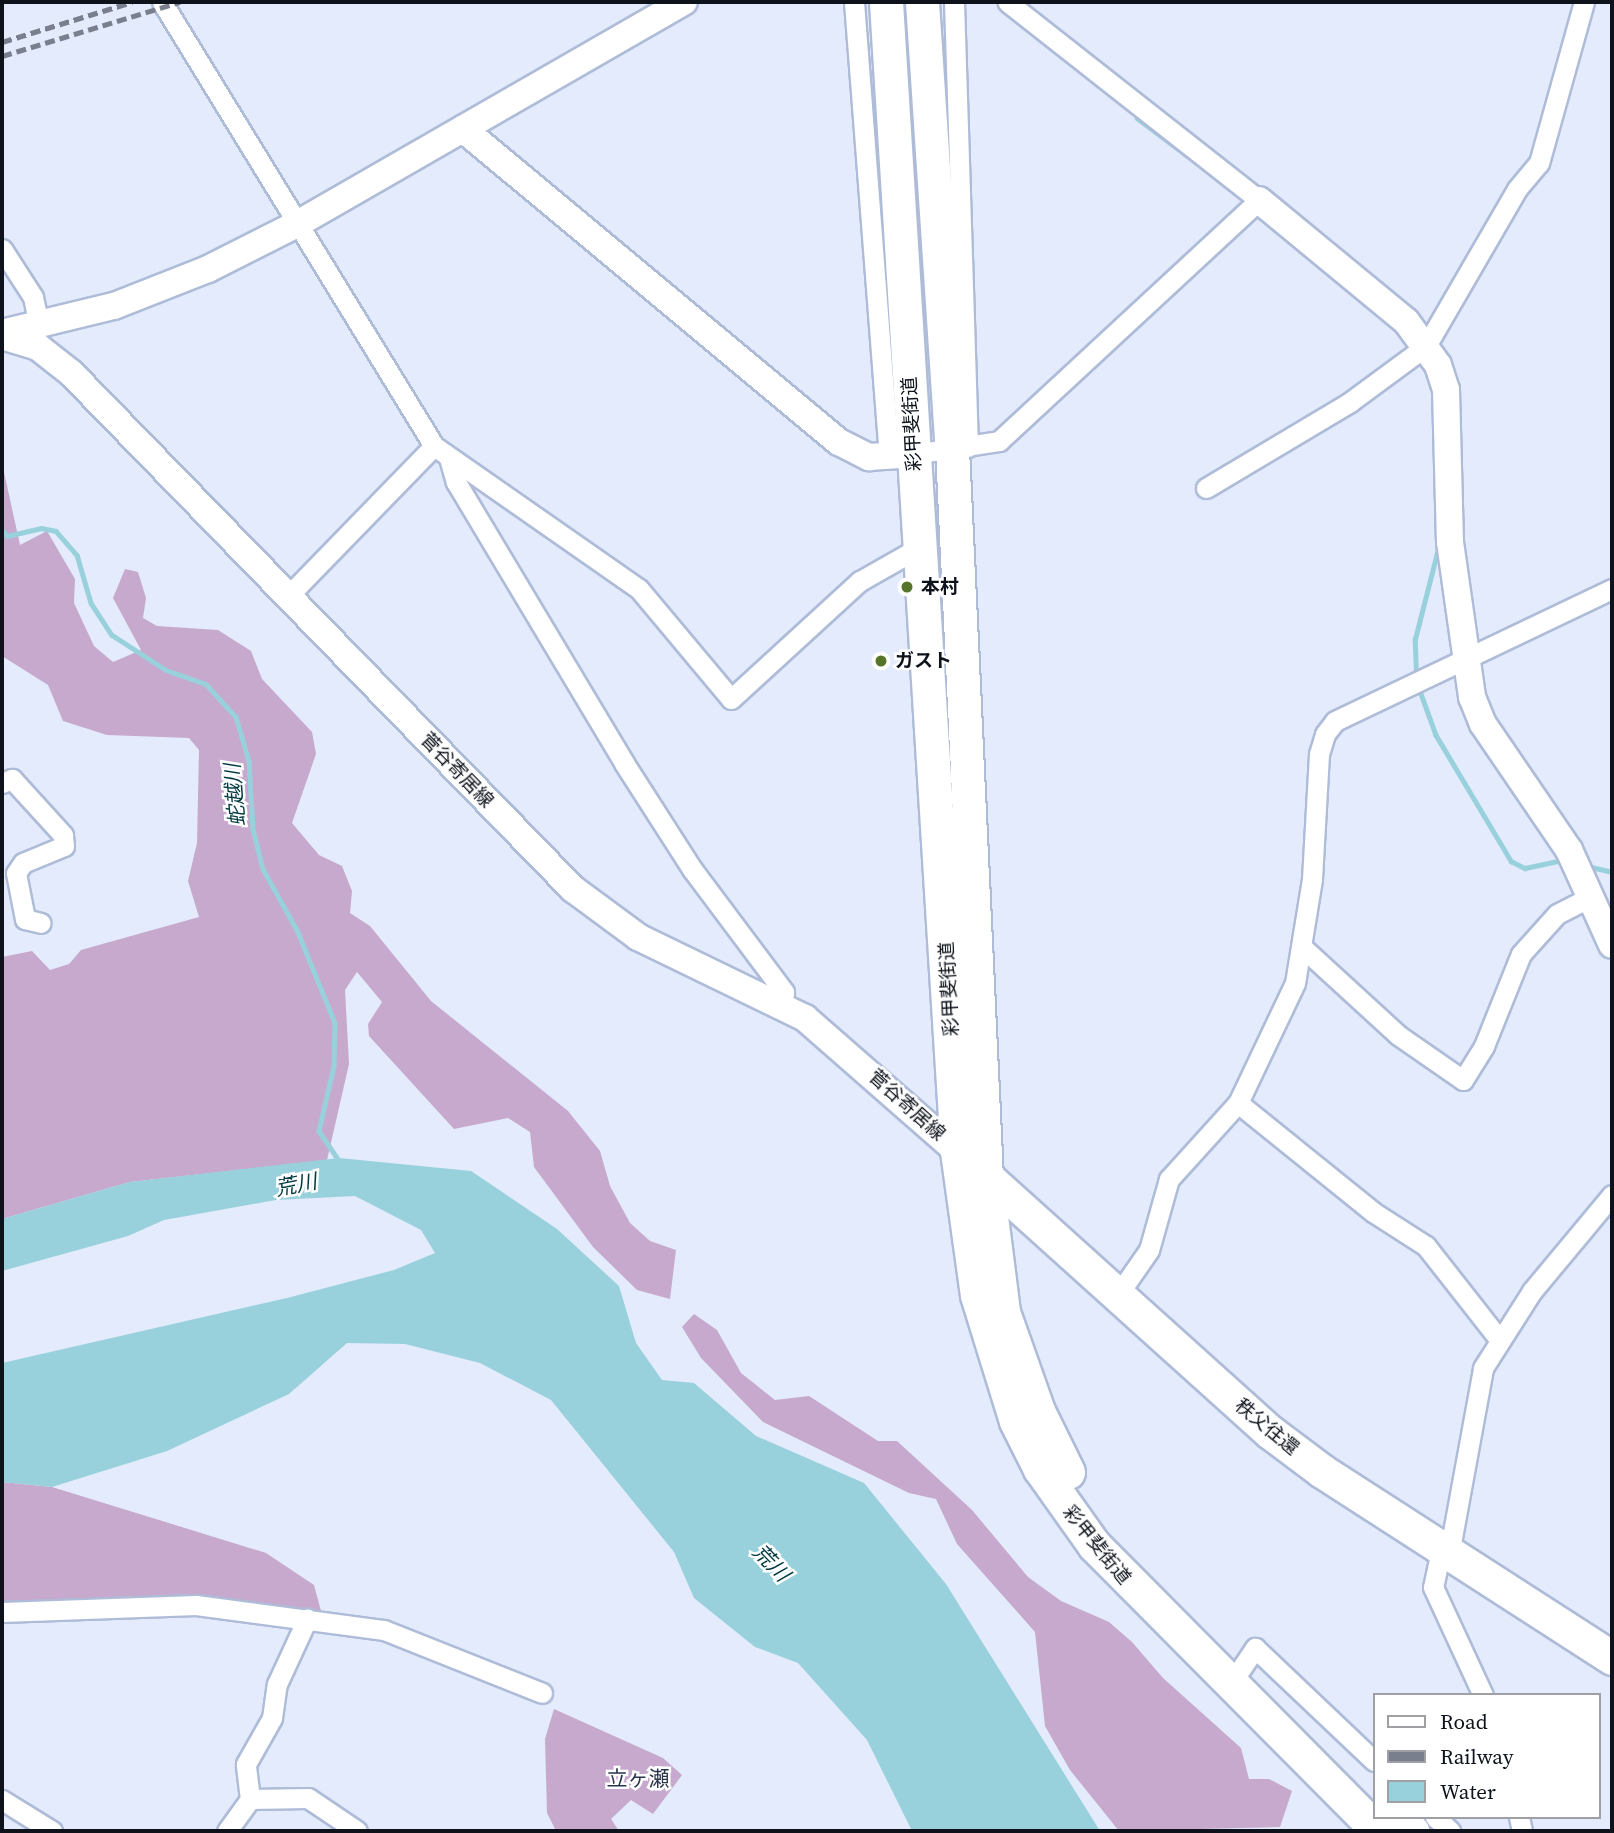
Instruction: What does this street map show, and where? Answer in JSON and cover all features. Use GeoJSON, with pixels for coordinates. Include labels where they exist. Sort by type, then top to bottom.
{"type":"FeatureCollection","features":[{"type":"Feature","properties":{"kind":"highway","name":"彩甲斐街道"},"geometry":{"type":"LineString","coordinates":[[886,2],[901,456],[918,548],[1003,1312],[1027,1416]]}},
{"type":"Feature","properties":{"kind":"highway","name":"彩甲斐街道"},"geometry":{"type":"LineString","coordinates":[[922,2],[960,449],[962,943],[957,1151],[977,1295],[1027,1416],[1093,1514],[1378,1831]]}},
{"type":"Feature","properties":{"kind":"highway","name":"秩父往還"},"geometry":{"type":"LineString","coordinates":[[957,1151],[1270,1432],[1445,1552],[1612,1658]]}},
{"type":"Feature","properties":{"kind":"highway","name":"彩甲斐街道"},"geometry":{"type":"LineString","coordinates":[[1237,1677],[1372,1793]]}},
{"type":"Feature","properties":{"kind":"highway"},"geometry":{"type":"LineString","coordinates":[[1399,1819],[1412,1831]]}},
{"type":"Feature","properties":{"kind":"street"},"geometry":{"type":"LineString","coordinates":[[162,2],[441,452],[456,482],[624,763],[692,869],[784,992],[782,1007]]}},
{"type":"Feature","properties":{"kind":"street"},"geometry":{"type":"LineString","coordinates":[[2,335],[149,294],[299,223],[684,2]]}},
{"type":"Feature","properties":{"kind":"street"},"geometry":{"type":"LineString","coordinates":[[854,2],[873,143],[901,456]]}},
{"type":"Feature","properties":{"kind":"street"},"geometry":{"type":"LineString","coordinates":[[954,2],[951,136],[960,449]]}},
{"type":"Feature","properties":{"kind":"street"},"geometry":{"type":"LineString","coordinates":[[1007,2],[1259,200],[1406,321],[1426,346],[1446,390],[1450,542],[1463,658],[1483,724],[1564,842],[1612,945]]}},
{"type":"Feature","properties":{"kind":"street"},"geometry":{"type":"LineString","coordinates":[[1206,488],[1350,402],[1426,346],[1517,189],[1539,163],[1584,2]]}},
{"type":"Feature","properties":{"kind":"street"},"geometry":{"type":"LineString","coordinates":[[463,129],[839,442],[856,453],[901,456],[999,441],[1259,200]]}},
{"type":"Feature","properties":{"kind":"street"},"geometry":{"type":"LineString","coordinates":[[2,249],[33,297],[39,325]]}},
{"type":"Feature","properties":{"kind":"street","name":"菅谷寄居線"},"geometry":{"type":"LineString","coordinates":[[2,335],[38,347],[62,365],[573,889],[638,937],[782,1007],[841,1045],[957,1151]]}},
{"type":"Feature","properties":{"kind":"street"},"geometry":{"type":"LineString","coordinates":[[441,452],[639,589],[731,699],[860,581],[918,548]]}},
{"type":"Feature","properties":{"kind":"street"},"geometry":{"type":"LineString","coordinates":[[288,596],[441,452]]}},
{"type":"Feature","properties":{"kind":"street"},"geometry":{"type":"LineString","coordinates":[[1117,1296],[1149,1250],[1169,1179],[1238,1103],[1295,983],[1312,879],[1319,754],[1325,734],[1335,721],[1612,589]]}},
{"type":"Feature","properties":{"kind":"street"},"geometry":{"type":"LineString","coordinates":[[2,783],[12,779],[63,835],[64,846],[23,863],[16,873],[25,919],[41,923]]}},
{"type":"Feature","properties":{"kind":"street"},"geometry":{"type":"LineString","coordinates":[[1302,947],[1398,1035],[1463,1080],[1484,1046],[1521,954],[1558,914],[1591,897]]}},
{"type":"Feature","properties":{"kind":"street"},"geometry":{"type":"LineString","coordinates":[[1238,1103],[1363,1204],[1426,1246],[1499,1339]]}},
{"type":"Feature","properties":{"kind":"street"},"geometry":{"type":"LineString","coordinates":[[1482,1693],[1433,1587],[1445,1552],[1472,1408],[1483,1367],[1499,1339],[1612,1195]]}},
{"type":"Feature","properties":{"kind":"street"},"geometry":{"type":"LineString","coordinates":[[2,1612],[196,1605],[383,1630],[542,1693]]}},
{"type":"Feature","properties":{"kind":"street"},"geometry":{"type":"LineString","coordinates":[[227,1831],[250,1799],[246,1764],[272,1718],[277,1684],[307,1619]]}},
{"type":"Feature","properties":{"kind":"street"},"geometry":{"type":"LineString","coordinates":[[1237,1677],[1255,1648],[1372,1759]]}},
{"type":"Feature","properties":{"kind":"street"},"geometry":{"type":"LineString","coordinates":[[250,1799],[308,1798],[357,1831]]}},
{"type":"Feature","properties":{"kind":"street"},"geometry":{"type":"LineString","coordinates":[[2,1800],[52,1831]]}},
{"type":"Feature","properties":{"kind":"street"},"geometry":{"type":"LineString","coordinates":[[1437,1819],[1450,1831]]}},
{"type":"Feature","properties":{"kind":"shaded area"},"geometry":{"type":"Polygon","coordinates":[[[2,463],[20,545],[47,531],[75,579],[74,603],[94,646],[113,662],[141,650],[113,598],[125,569],[138,572],[146,598],[143,618],[157,626],[218,630],[251,651],[262,679],[312,732],[316,754],[292,823],[319,855],[342,866],[352,891],[350,913],[370,926],[431,1001],[568,1111],[600,1151],[610,1186],[630,1223],[650,1241],[676,1250],[670,1299],[637,1290],[593,1247],[534,1167],[530,1132],[508,1118],[454,1129],[369,1036],[368,1024],[382,1002],[357,972],[345,990],[349,1064],[327,1160],[130,1182],[2,1219],[2,957],[32,951],[50,970],[69,964],[81,950],[199,917],[188,881],[197,843],[199,750],[189,738],[107,735],[63,721],[48,685],[2,656],[2,463]]]}},
{"type":"Feature","properties":{"kind":"shaded area"},"geometry":{"type":"Polygon","coordinates":[[[694,1314],[717,1330],[741,1373],[775,1400],[809,1396],[878,1441],[897,1441],[972,1510],[1028,1577],[1061,1601],[1109,1622],[1132,1642],[1163,1678],[1241,1748],[1249,1779],[1269,1779],[1292,1791],[1280,1827],[1119,1831],[1070,1770],[1045,1726],[1035,1632],[957,1544],[936,1499],[909,1493],[763,1422],[701,1358],[682,1327],[694,1314]]]}},
{"type":"Feature","properties":{"kind":"shaded area"},"geometry":{"type":"Polygon","coordinates":[[[2,1482],[52,1487],[266,1553],[314,1585],[321,1611],[218,1599],[2,1602],[2,1482]]]}},
{"type":"Feature","properties":{"kind":"shaded area"},"geometry":{"type":"Polygon","coordinates":[[[554,1709],[663,1758],[682,1775],[653,1814],[631,1800],[611,1819],[619,1831],[556,1831],[547,1813],[545,1739],[554,1709]]]}},
{"type":"Feature","properties":{"kind":"water","name":"荒川"},"geometry":{"type":"Polygon","coordinates":[[[339,1158],[471,1171],[557,1229],[619,1286],[636,1343],[662,1380],[694,1383],[756,1436],[864,1483],[946,1584],[1100,1831],[912,1831],[867,1740],[798,1663],[755,1647],[694,1598],[674,1552],[551,1400],[480,1363],[405,1344],[347,1343],[289,1394],[167,1451],[52,1487],[2,1482],[2,1363],[287,1298],[394,1270],[435,1253],[421,1230],[355,1196],[276,1200],[164,1220],[128,1236],[2,1271],[2,1219],[130,1182],[339,1158]]]}},
{"type":"Feature","properties":{"kind":"waterway"},"geometry":{"type":"LineString","coordinates":[[1137,118],[1189,157]]}},
{"type":"Feature","properties":{"kind":"waterway","name":"蛇越川"},"geometry":{"type":"LineString","coordinates":[[2,530],[7,536],[41,528],[56,531],[77,555],[91,603],[112,635],[166,670],[206,684],[236,717],[249,761],[253,829],[263,869],[298,932],[335,1023],[334,1066],[319,1131],[340,1162]]}},
{"type":"Feature","properties":{"kind":"waterway"},"geometry":{"type":"LineString","coordinates":[[1416,676],[1415,639],[1438,549]]}},
{"type":"Feature","properties":{"kind":"waterway"},"geometry":{"type":"LineString","coordinates":[[1419,688],[1436,735],[1511,861],[1525,868],[1562,860]]}},
{"type":"Feature","properties":{"kind":"waterway"},"geometry":{"type":"LineString","coordinates":[[1587,866],[1612,872]]}},
{"type":"Feature","properties":{"kind":"railway"},"geometry":{"type":"LineString","coordinates":[[2,42],[132,2]]}},
{"type":"Feature","properties":{"kind":"railway"},"geometry":{"type":"LineString","coordinates":[[2,56],[180,2]]}},
{"type":"Feature","properties":{"kind":"place","name":"本村"},"geometry":{"type":"Point","coordinates":[907,587]}},
{"type":"Feature","properties":{"kind":"place","name":"ガスト"},"geometry":{"type":"Point","coordinates":[881,661]}},
{"type":"Feature","properties":{"kind":"district","name":"立ヶ瀬"},"geometry":{"type":"Point","coordinates":[638,1779]}}]}
